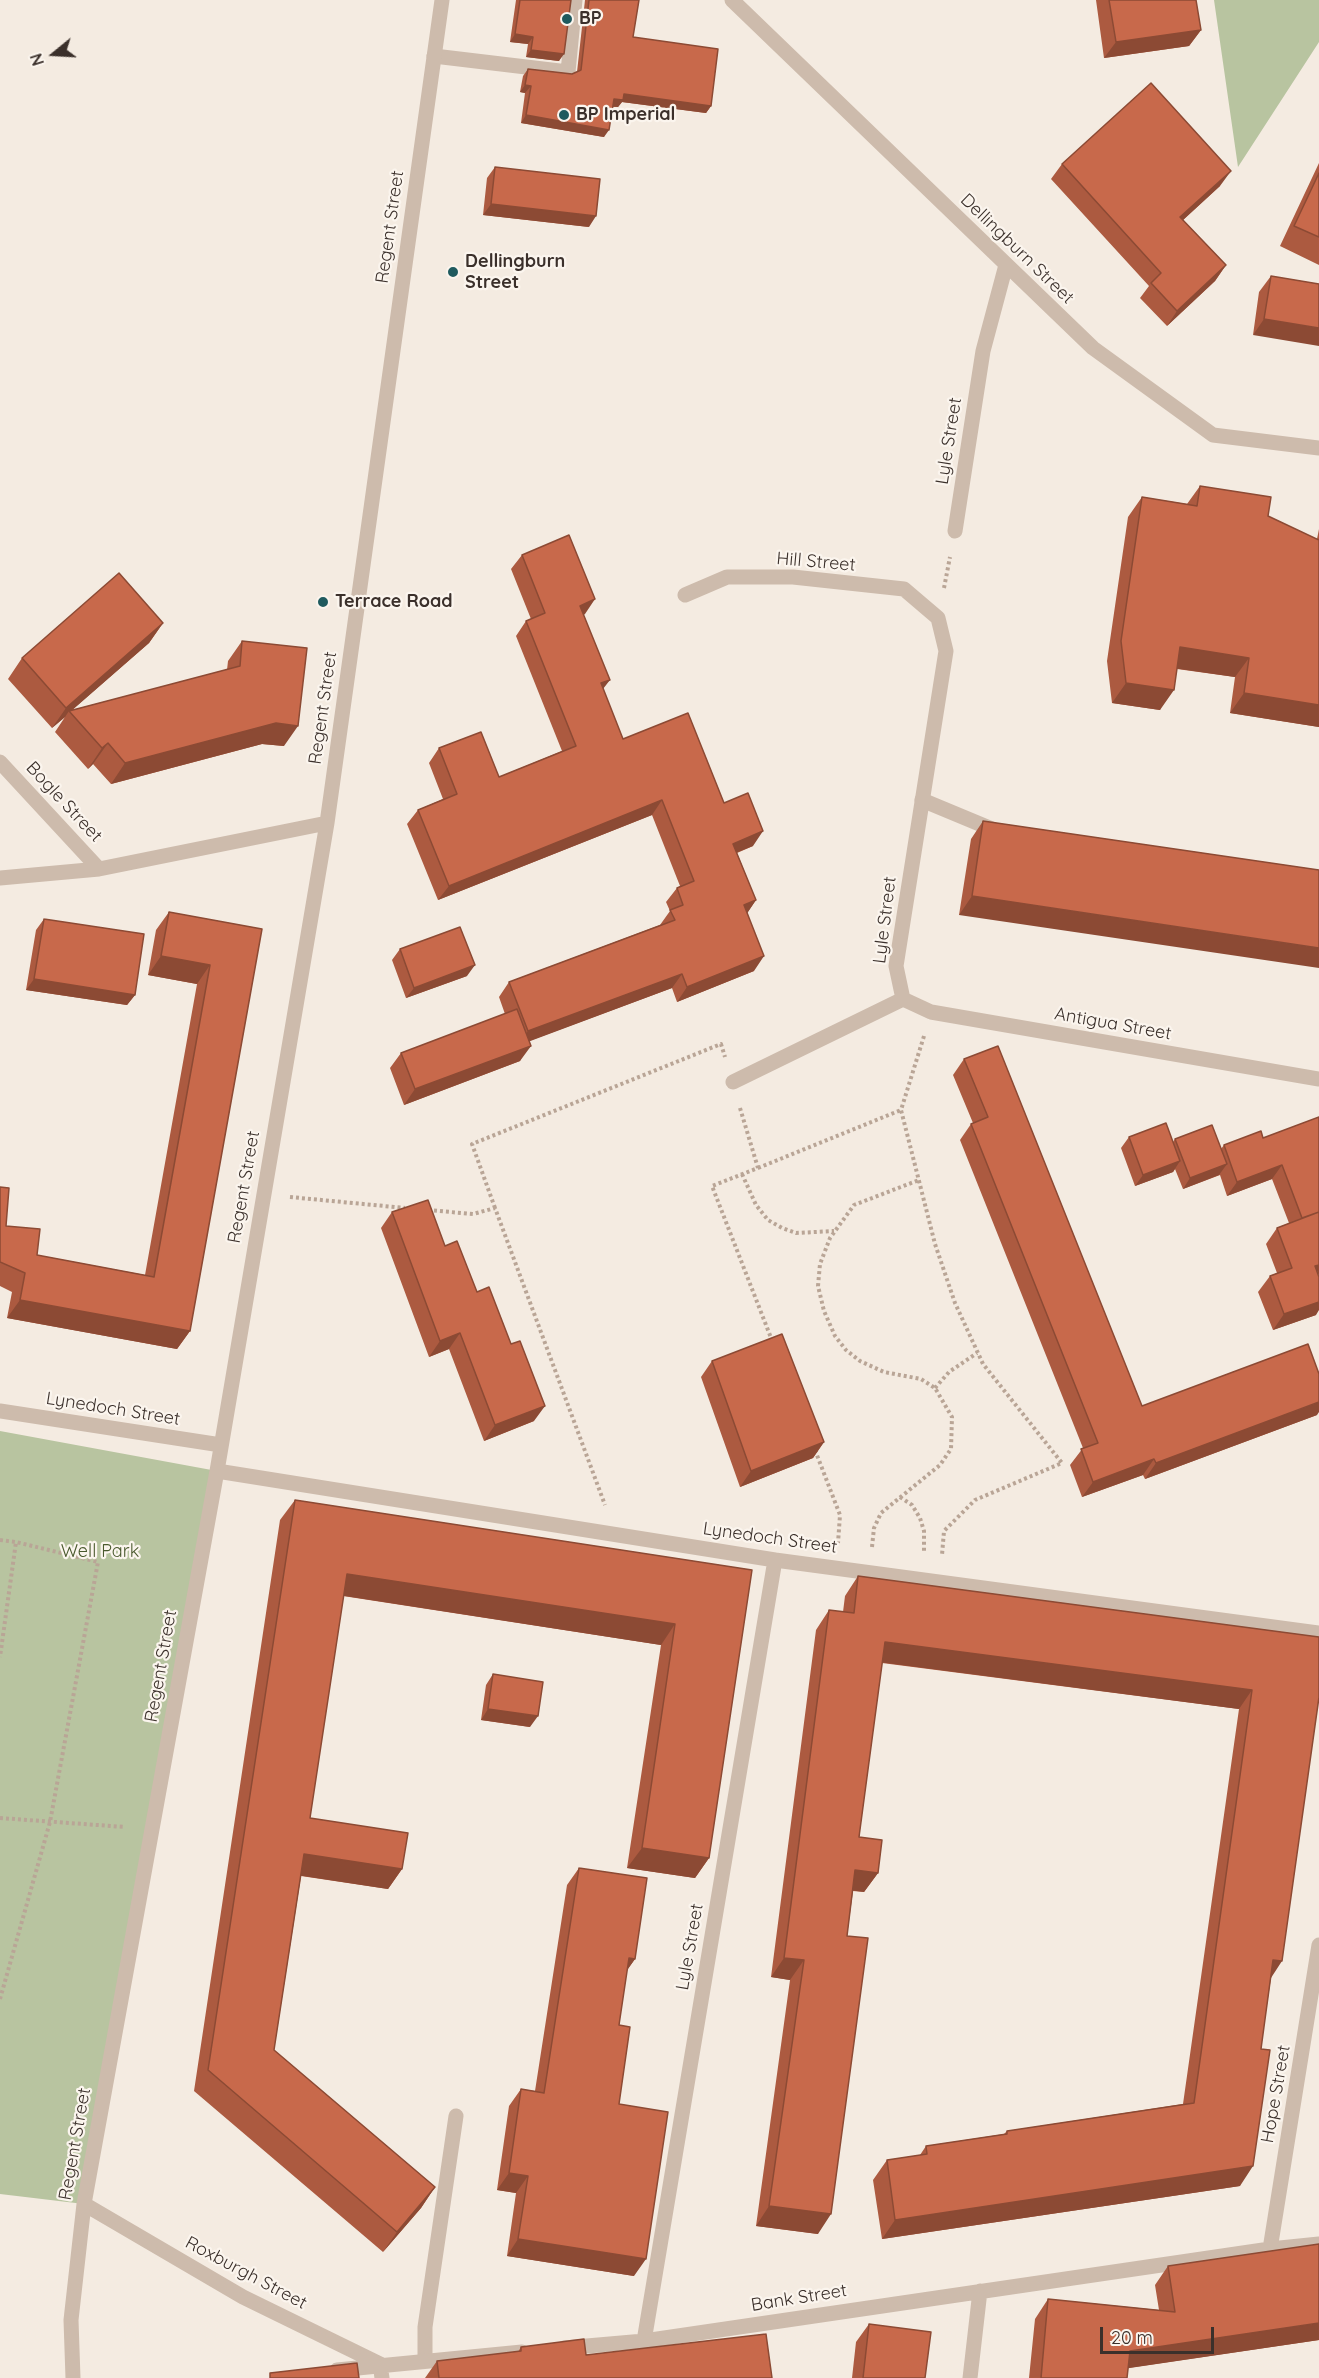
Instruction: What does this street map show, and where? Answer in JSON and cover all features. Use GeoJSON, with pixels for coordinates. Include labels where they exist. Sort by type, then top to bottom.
{"type":"FeatureCollection","features":[{"type":"Feature","properties":{"kind":"street","name":"Regent Street"},"geometry":{"type":"LineString","coordinates":[[73,2378],[70,2320],[84,2204],[217,1471],[327,823],[442,0]]}},
{"type":"Feature","properties":{"kind":"street"},"geometry":{"type":"LineString","coordinates":[[434,56],[568,72],[575,0]]}},
{"type":"Feature","properties":{"kind":"street","name":"Dellingburn Street"},"geometry":{"type":"LineString","coordinates":[[732,0],[1093,348],[1213,435],[1319,448]]}},
{"type":"Feature","properties":{"kind":"street","name":"Lyle Street"},"geometry":{"type":"LineString","coordinates":[[955,531],[983,351],[1006,265]]}},
{"type":"Feature","properties":{"kind":"street","name":"Hill Street"},"geometry":{"type":"LineString","coordinates":[[685,595],[727,577],[793,577],[904,589],[938,618]]}},
{"type":"Feature","properties":{"kind":"street","name":"Lyle Street"},"geometry":{"type":"LineString","coordinates":[[903,999],[896,966],[946,651],[938,618]]}},
{"type":"Feature","properties":{"kind":"street","name":"Bogle Street"},"geometry":{"type":"LineString","coordinates":[[0,762],[99,869]]}},
{"type":"Feature","properties":{"kind":"street"},"geometry":{"type":"LineString","coordinates":[[922,800],[993,831],[1013,834]]}},
{"type":"Feature","properties":{"kind":"street"},"geometry":{"type":"LineString","coordinates":[[0,878],[99,869],[327,823]]}},
{"type":"Feature","properties":{"kind":"street"},"geometry":{"type":"LineString","coordinates":[[733,1082],[903,999]]}},
{"type":"Feature","properties":{"kind":"street","name":"Antigua Street"},"geometry":{"type":"LineString","coordinates":[[903,999],[931,1012],[1319,1079]]}},
{"type":"Feature","properties":{"kind":"street","name":"Lynedoch Street"},"geometry":{"type":"LineString","coordinates":[[0,1411],[221,1445]]}},
{"type":"Feature","properties":{"kind":"street","name":"Lynedoch Street"},"geometry":{"type":"LineString","coordinates":[[217,1471],[775,1560],[870,1570],[1319,1633]]}},
{"type":"Feature","properties":{"kind":"street","name":"Lyle Street"},"geometry":{"type":"LineString","coordinates":[[644,2341],[775,1560]]}},
{"type":"Feature","properties":{"kind":"street","name":"Hope Street"},"geometry":{"type":"LineString","coordinates":[[1270,2249],[1319,1946]]}},
{"type":"Feature","properties":{"kind":"street"},"geometry":{"type":"LineString","coordinates":[[425,2360],[425,2327],[456,2116]]}},
{"type":"Feature","properties":{"kind":"street","name":"Roxburgh Street"},"geometry":{"type":"LineString","coordinates":[[84,2204],[243,2297],[381,2371]]}},
{"type":"Feature","properties":{"kind":"street","name":"Bank Street"},"geometry":{"type":"LineString","coordinates":[[326,2372],[381,2371],[425,2360],[644,2341],[980,2290],[1319,2244]]}},
{"type":"Feature","properties":{"kind":"street"},"geometry":{"type":"LineString","coordinates":[[970,2378],[980,2290]]}},
{"type":"Feature","properties":{"kind":"path"},"geometry":{"type":"LineString","coordinates":[[938,618],[955,531]]}},
{"type":"Feature","properties":{"kind":"path"},"geometry":{"type":"LineString","coordinates":[[931,1012],[901,1110],[935,1244],[955,1303],[983,1364],[1062,1463],[975,1500],[961,1512],[944,1531],[940,1580]]}},
{"type":"Feature","properties":{"kind":"path"},"geometry":{"type":"LineString","coordinates":[[616,1534],[472,1144],[721,1044],[758,1168]]}},
{"type":"Feature","properties":{"kind":"path"},"geometry":{"type":"LineString","coordinates":[[776,1350],[712,1186],[901,1110]]}},
{"type":"Feature","properties":{"kind":"path"},"geometry":{"type":"LineString","coordinates":[[742,1174],[756,1205],[768,1220],[796,1233],[835,1231]]}},
{"type":"Feature","properties":{"kind":"path"},"geometry":{"type":"LineString","coordinates":[[870,1570],[874,1528],[881,1513],[940,1465],[951,1449],[952,1417],[934,1389],[921,1379],[884,1372],[860,1361],[835,1336],[824,1311],[818,1286],[820,1264],[835,1231],[854,1205],[919,1180]]}},
{"type":"Feature","properties":{"kind":"path"},"geometry":{"type":"LineString","coordinates":[[263,1195],[414,1209]]}},
{"type":"Feature","properties":{"kind":"path"},"geometry":{"type":"LineString","coordinates":[[426,1210],[472,1214],[495,1208]]}},
{"type":"Feature","properties":{"kind":"path"},"geometry":{"type":"LineString","coordinates":[[934,1389],[949,1372],[978,1353]]}},
{"type":"Feature","properties":{"kind":"path"},"geometry":{"type":"LineString","coordinates":[[814,1449],[840,1515],[837,1568]]}},
{"type":"Feature","properties":{"kind":"path"},"geometry":{"type":"LineString","coordinates":[[900,1497],[912,1505],[924,1530],[922,1578]]}},
{"type":"Feature","properties":{"kind":"path"},"geometry":{"type":"LineString","coordinates":[[0,1540],[98,1562],[50,1822],[0,1999]]}},
{"type":"Feature","properties":{"kind":"path"},"geometry":{"type":"LineString","coordinates":[[0,1657],[16,1542]]}},
{"type":"Feature","properties":{"kind":"path"},"geometry":{"type":"LineString","coordinates":[[0,1818],[151,1828]]}},
{"type":"Feature","properties":{"kind":"green space"},"geometry":{"type":"Polygon","coordinates":[[[1214,0],[1319,0],[1319,42],[1238,167],[1214,0]]]}},
{"type":"Feature","properties":{"kind":"green space","name":"Well Park"},"geometry":{"type":"Polygon","coordinates":[[[0,1431],[217,1471],[84,2204],[0,2194],[0,1431]]]}},
{"type":"Feature","properties":{"kind":"building"},"geometry":{"type":"Polygon","coordinates":[[[520,0],[571,0],[564,54],[531,50],[533,37],[515,34],[520,0]]]}},
{"type":"Feature","properties":{"kind":"building"},"geometry":{"type":"Polygon","coordinates":[[[589,0],[639,0],[633,37],[718,49],[711,106],[624,94],[623,100],[614,99],[609,130],[526,115],[531,86],[525,85],[528,69],[572,74],[581,70],[589,0]]]}},
{"type":"Feature","properties":{"kind":"building"},"geometry":{"type":"Polygon","coordinates":[[[1109,0],[1196,0],[1201,30],[1116,42],[1109,0]]]}},
{"type":"Feature","properties":{"kind":"building"},"geometry":{"type":"Polygon","coordinates":[[[1151,83],[1231,171],[1180,217],[1226,265],[1177,311],[1151,283],[1161,273],[1062,164],[1151,83]]]}},
{"type":"Feature","properties":{"kind":"building"},"geometry":{"type":"Polygon","coordinates":[[[495,167],[600,179],[596,216],[491,204],[495,167]]]}},
{"type":"Feature","properties":{"kind":"building"},"geometry":{"type":"Polygon","coordinates":[[[1319,173],[1319,237],[1294,226],[1319,173]]]}},
{"type":"Feature","properties":{"kind":"building"},"geometry":{"type":"Polygon","coordinates":[[[1271,276],[1319,284],[1319,328],[1264,319],[1271,276]]]}},
{"type":"Feature","properties":{"kind":"building"},"geometry":{"type":"Polygon","coordinates":[[[1200,486],[1271,497],[1268,516],[1319,540],[1319,705],[1244,693],[1249,658],[1180,647],[1174,690],[1126,683],[1121,641],[1142,497],[1197,506],[1200,486]]]}},
{"type":"Feature","properties":{"kind":"building"},"geometry":{"type":"Polygon","coordinates":[[[569,535],[595,599],[580,606],[610,680],[601,683],[623,739],[688,713],[724,803],[748,793],[763,831],[733,844],[756,900],[744,905],[764,956],[687,987],[682,974],[528,1031],[509,982],[675,920],[670,910],[683,905],[677,888],[694,881],[662,800],[449,886],[418,810],[457,794],[439,748],[481,732],[499,777],[576,746],[526,621],[545,613],[522,555],[569,535]]]}},
{"type":"Feature","properties":{"kind":"building"},"geometry":{"type":"Polygon","coordinates":[[[119,573],[163,623],[66,708],[22,658],[119,573]]]}},
{"type":"Feature","properties":{"kind":"building"},"geometry":{"type":"Polygon","coordinates":[[[242,641],[307,648],[298,726],[276,723],[125,763],[108,743],[102,748],[69,711],[240,666],[242,641]]]}},
{"type":"Feature","properties":{"kind":"building"},"geometry":{"type":"Polygon","coordinates":[[[983,821],[1319,870],[1319,948],[972,896],[983,821]]]}},
{"type":"Feature","properties":{"kind":"building"},"geometry":{"type":"Polygon","coordinates":[[[169,912],[262,929],[190,1331],[20,1300],[25,1273],[0,1262],[0,1187],[9,1188],[6,1226],[40,1229],[37,1255],[154,1277],[210,965],[161,956],[169,912]]]}},
{"type":"Feature","properties":{"kind":"building"},"geometry":{"type":"Polygon","coordinates":[[[44,919],[144,934],[135,995],[34,979],[44,919]]]}},
{"type":"Feature","properties":{"kind":"building"},"geometry":{"type":"Polygon","coordinates":[[[460,927],[475,965],[414,988],[400,949],[460,927]]]}},
{"type":"Feature","properties":{"kind":"building"},"geometry":{"type":"Polygon","coordinates":[[[517,1009],[531,1046],[415,1089],[401,1053],[517,1009]]]}},
{"type":"Feature","properties":{"kind":"building"},"geometry":{"type":"Polygon","coordinates":[[[998,1046],[1142,1406],[1308,1344],[1319,1374],[1319,1402],[1156,1463],[1154,1459],[1093,1482],[1081,1449],[1098,1443],[971,1124],[988,1117],[964,1059],[998,1046]]]}},
{"type":"Feature","properties":{"kind":"building"},"geometry":{"type":"Polygon","coordinates":[[[1319,1117],[1319,1212],[1302,1218],[1282,1165],[1237,1182],[1224,1145],[1261,1131],[1263,1138],[1319,1117]]]}},
{"type":"Feature","properties":{"kind":"building"},"geometry":{"type":"Polygon","coordinates":[[[1166,1123],[1180,1161],[1143,1175],[1129,1137],[1166,1123]]]}},
{"type":"Feature","properties":{"kind":"building"},"geometry":{"type":"Polygon","coordinates":[[[1212,1125],[1227,1164],[1190,1178],[1175,1139],[1212,1125]]]}},
{"type":"Feature","properties":{"kind":"building"},"geometry":{"type":"Polygon","coordinates":[[[428,1200],[445,1246],[457,1241],[477,1292],[489,1287],[511,1344],[520,1341],[545,1406],[495,1425],[460,1333],[440,1341],[392,1212],[428,1200]]]}},
{"type":"Feature","properties":{"kind":"building"},"geometry":{"type":"Polygon","coordinates":[[[1319,1212],[1319,1265],[1315,1266],[1319,1277],[1319,1302],[1284,1314],[1270,1276],[1292,1268],[1277,1228],[1319,1212]]]}},
{"type":"Feature","properties":{"kind":"building"},"geometry":{"type":"Polygon","coordinates":[[[782,1334],[824,1442],[751,1471],[712,1361],[782,1334]]]}},
{"type":"Feature","properties":{"kind":"building"},"geometry":{"type":"Polygon","coordinates":[[[295,1500],[752,1570],[709,1858],[642,1848],[675,1624],[347,1574],[310,1818],[408,1833],[402,1869],[304,1854],[274,2050],[435,2187],[397,2232],[208,2070],[295,1500]]]}},
{"type":"Feature","properties":{"kind":"building"},"geometry":{"type":"Polygon","coordinates":[[[858,1576],[1319,1637],[1319,1697],[1282,1961],[1273,1960],[1261,2049],[1270,2050],[1253,2166],[895,2220],[887,2160],[927,2154],[926,2146],[1007,2134],[1007,2131],[1194,2103],[1252,1690],[885,1642],[859,1837],[882,1840],[878,1873],[855,1870],[847,1936],[868,1938],[831,2214],[769,2206],[804,1960],[784,1958],[829,1610],[854,1613],[858,1576]]]}},
{"type":"Feature","properties":{"kind":"building"},"geometry":{"type":"Polygon","coordinates":[[[493,1674],[543,1682],[538,1716],[488,1709],[493,1674]]]}},
{"type":"Feature","properties":{"kind":"building"},"geometry":{"type":"Polygon","coordinates":[[[579,1868],[647,1878],[635,1959],[629,1958],[619,2025],[630,2027],[619,2104],[668,2112],[646,2259],[518,2239],[528,2176],[509,2173],[521,2089],[544,2093],[579,1868]]]}},
{"type":"Feature","properties":{"kind":"building"},"geometry":{"type":"Polygon","coordinates":[[[1319,2244],[1319,2323],[1130,2351],[1127,2378],[1041,2378],[1048,2299],[1175,2312],[1168,2266],[1319,2244]]]}},
{"type":"Feature","properties":{"kind":"building"},"geometry":{"type":"Polygon","coordinates":[[[869,2324],[931,2332],[925,2378],[863,2378],[869,2324]]]}},
{"type":"Feature","properties":{"kind":"building"},"geometry":{"type":"Polygon","coordinates":[[[766,2334],[772,2378],[439,2378],[437,2361],[521,2351],[521,2347],[584,2339],[586,2355],[766,2334]]]}},
{"type":"Feature","properties":{"kind":"building"},"geometry":{"type":"Polygon","coordinates":[[[357,2363],[359,2378],[270,2378],[270,2373],[357,2363]]]}},
{"type":"Feature","properties":{"kind":"place","name":"BP"},"geometry":{"type":"Point","coordinates":[567,19]}},
{"type":"Feature","properties":{"kind":"place","name":"BP Imperial"},"geometry":{"type":"Point","coordinates":[564,115]}},
{"type":"Feature","properties":{"kind":"place","name":"Dellingburn Street"},"geometry":{"type":"Point","coordinates":[453,272]}},
{"type":"Feature","properties":{"kind":"place","name":"Terrace Road"},"geometry":{"type":"Point","coordinates":[323,602]}}]}
